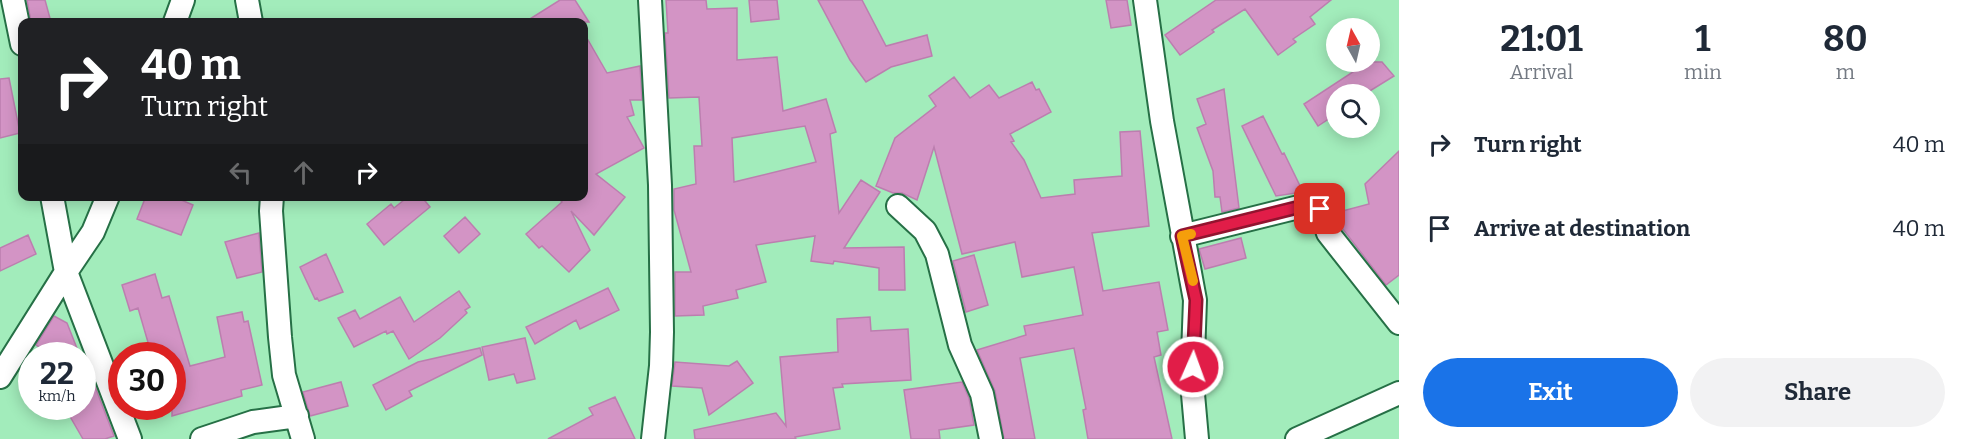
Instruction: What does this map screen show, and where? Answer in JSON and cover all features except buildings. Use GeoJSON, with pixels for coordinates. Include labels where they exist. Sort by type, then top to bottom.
{"type":"FeatureCollection","features":[{"type":"Feature","properties":{"kind":"street"},"geometry":{"type":"LineString","coordinates":[[14,0],[18,22]]}},
{"type":"Feature","properties":{"kind":"street"},"geometry":{"type":"LineString","coordinates":[[176,18],[183,0]]}},
{"type":"Feature","properties":{"kind":"street"},"geometry":{"type":"LineString","coordinates":[[247,0],[250,18]]}},
{"type":"Feature","properties":{"kind":"street"},"geometry":{"type":"LineString","coordinates":[[650,0],[660,185],[662,332],[661,366],[652,439]]}},
{"type":"Feature","properties":{"kind":"street"},"geometry":{"type":"LineString","coordinates":[[1145,0],[1162,121],[1182,236],[1196,300],[1192,383],[1197,439]]}},
{"type":"Feature","properties":{"kind":"street"},"geometry":{"type":"LineString","coordinates":[[53,201],[66,272],[108,378],[129,439]]}},
{"type":"Feature","properties":{"kind":"street"},"geometry":{"type":"LineString","coordinates":[[1,370],[93,232],[106,201]]}},
{"type":"Feature","properties":{"kind":"street"},"geometry":{"type":"LineString","coordinates":[[272,201],[284,375],[303,439]]}},
{"type":"Feature","properties":{"kind":"street"},"geometry":{"type":"LineString","coordinates":[[1182,236],[1307,205],[1320,209],[1328,233],[1399,323]]}},
{"type":"Feature","properties":{"kind":"street"},"geometry":{"type":"LineString","coordinates":[[898,206],[925,231],[937,255],[960,345],[982,394],[990,439]]}},
{"type":"Feature","properties":{"kind":"street"},"geometry":{"type":"LineString","coordinates":[[1297,439],[1399,393]]}},
{"type":"Feature","properties":{"kind":"street"},"geometry":{"type":"LineString","coordinates":[[202,439],[253,422],[297,416]]}},
{"type":"Feature","properties":{"kind":"slow traffic"},"geometry":{"type":"LineString","coordinates":[[1191,234],[1182,236],[1193,281]]}},
{"type":"Feature","properties":{"kind":"route"},"geometry":{"type":"LineString","coordinates":[[1193,367],[1196,300],[1182,236],[1307,205],[1320,209]]}}]}
